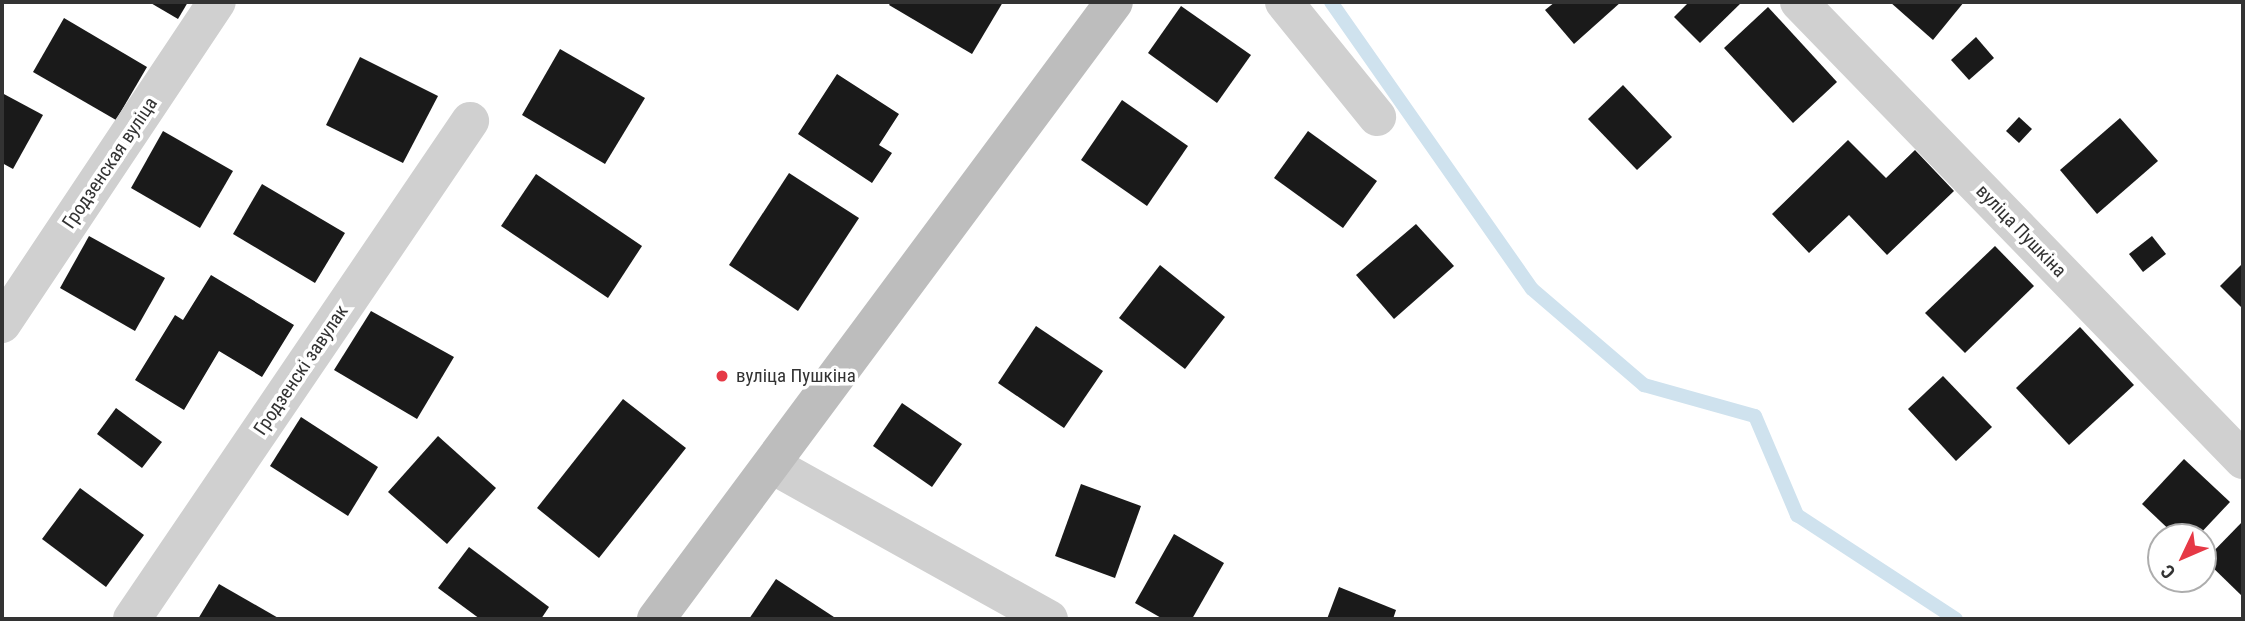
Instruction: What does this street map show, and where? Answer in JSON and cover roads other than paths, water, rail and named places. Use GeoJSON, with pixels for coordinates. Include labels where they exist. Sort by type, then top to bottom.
{"type":"FeatureCollection","features":[{"type":"Feature","properties":{"kind":"main road"},"geometry":{"type":"LineString","coordinates":[[656,619],[1114,2]]}},
{"type":"Feature","properties":{"kind":"street","name":"Гродзенская вуліца"},"geometry":{"type":"LineString","coordinates":[[2,324],[217,2]]}},
{"type":"Feature","properties":{"kind":"street"},"geometry":{"type":"LineString","coordinates":[[1284,2],[1377,117]]}},
{"type":"Feature","properties":{"kind":"street","name":"вуліца Пушкіна"},"geometry":{"type":"LineString","coordinates":[[1799,2],[2243,460]]}},
{"type":"Feature","properties":{"kind":"street","name":"Гродзенскі завулак"},"geometry":{"type":"LineString","coordinates":[[132,619],[470,121]]}},
{"type":"Feature","properties":{"kind":"street"},"geometry":{"type":"LineString","coordinates":[[772,465],[1049,619]]}},
{"type":"Feature","properties":{"kind":"waterway"},"geometry":{"type":"LineString","coordinates":[[1331,2],[1532,289],[1644,385],[1755,416],[1797,515],[1956,619]]}},
{"type":"Feature","properties":{"kind":"place","name":"вуліца Пушкіна"},"geometry":{"type":"Point","coordinates":[722,376]}}]}
